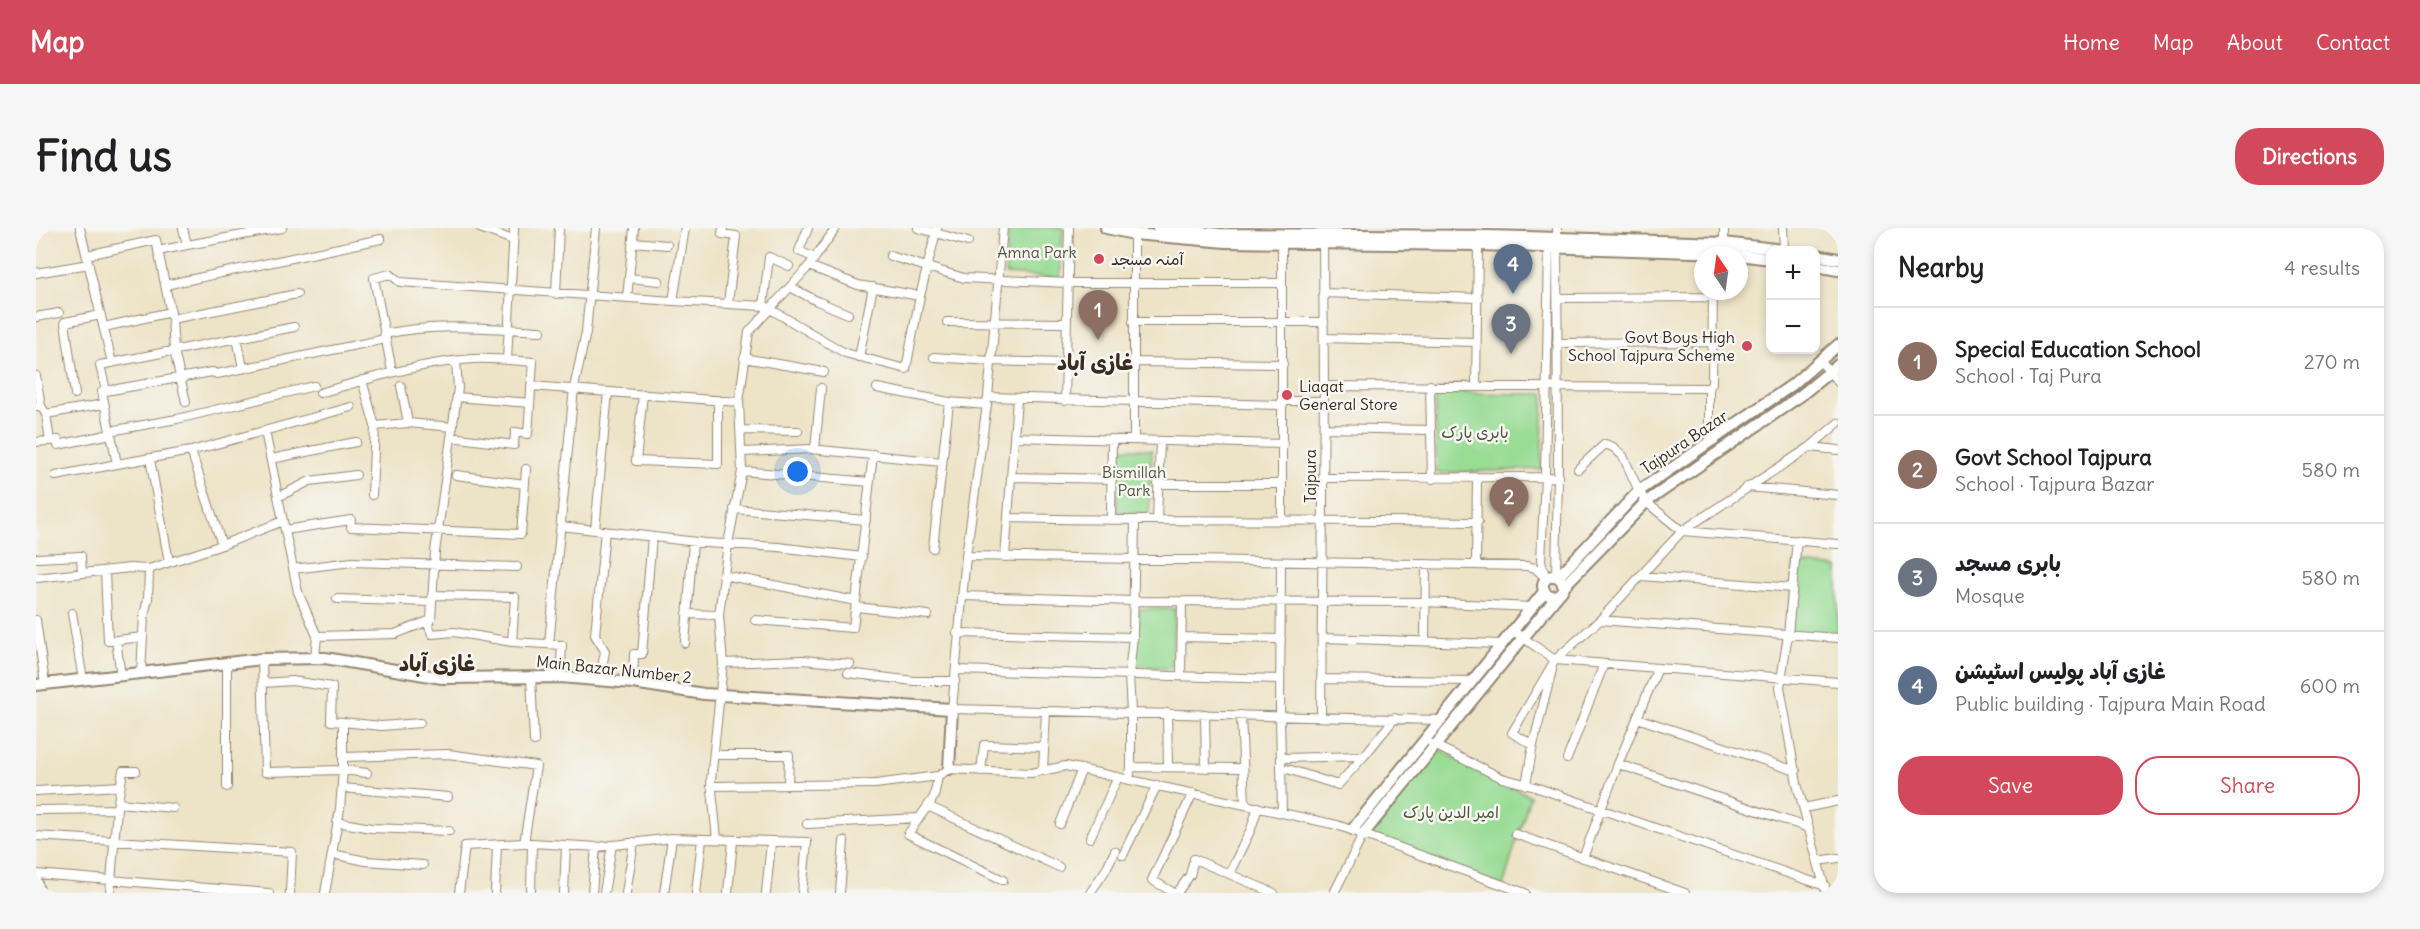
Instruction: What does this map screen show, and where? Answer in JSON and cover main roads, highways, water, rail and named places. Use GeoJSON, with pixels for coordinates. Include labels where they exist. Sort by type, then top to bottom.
{"type":"FeatureCollection","features":[{"type":"Feature","properties":{"kind":"place","name":"آمنہ مسجد"},"geometry":{"type":"Point","coordinates":[1099,259]}},
{"type":"Feature","properties":{"kind":"place","name":"غازی آباد پولیس اسٹیشن"},"geometry":{"type":"Point","coordinates":[1513,294]}},
{"type":"Feature","properties":{"kind":"place","name":"Special Education School"},"geometry":{"type":"Point","coordinates":[1098,340]}},
{"type":"Feature","properties":{"kind":"place","name":"Govt Boys High School Tajpura Scheme"},"geometry":{"type":"Point","coordinates":[1747,346]}},
{"type":"Feature","properties":{"kind":"place","name":"بابری مسجد"},"geometry":{"type":"Point","coordinates":[1511,354]}},
{"type":"Feature","properties":{"kind":"place","name":"Liaqat General Store"},"geometry":{"type":"Point","coordinates":[1287,395]}},
{"type":"Feature","properties":{"kind":"place","name":"Govt School Tajpura"},"geometry":{"type":"Point","coordinates":[1509,527]}},
{"type":"Feature","properties":{"kind":"district","name":"غازى آباد"},"geometry":{"type":"Point","coordinates":[1095,362]}},
{"type":"Feature","properties":{"kind":"district","name":"غازى آباد"},"geometry":{"type":"Point","coordinates":[437,663]}},
{"type":"Feature","properties":{"kind":"park label","name":"Amna Park"},"geometry":{"type":"Point","coordinates":[1037,252]}},
{"type":"Feature","properties":{"kind":"park label","name":"بابری پارک"},"geometry":{"type":"Point","coordinates":[1475,432]}},
{"type":"Feature","properties":{"kind":"park label","name":"Bismillah Park"},"geometry":{"type":"Point","coordinates":[1134,481]}},
{"type":"Feature","properties":{"kind":"park label","name":"امیر الدین پارک"},"geometry":{"type":"Point","coordinates":[1451,812]}}]}
